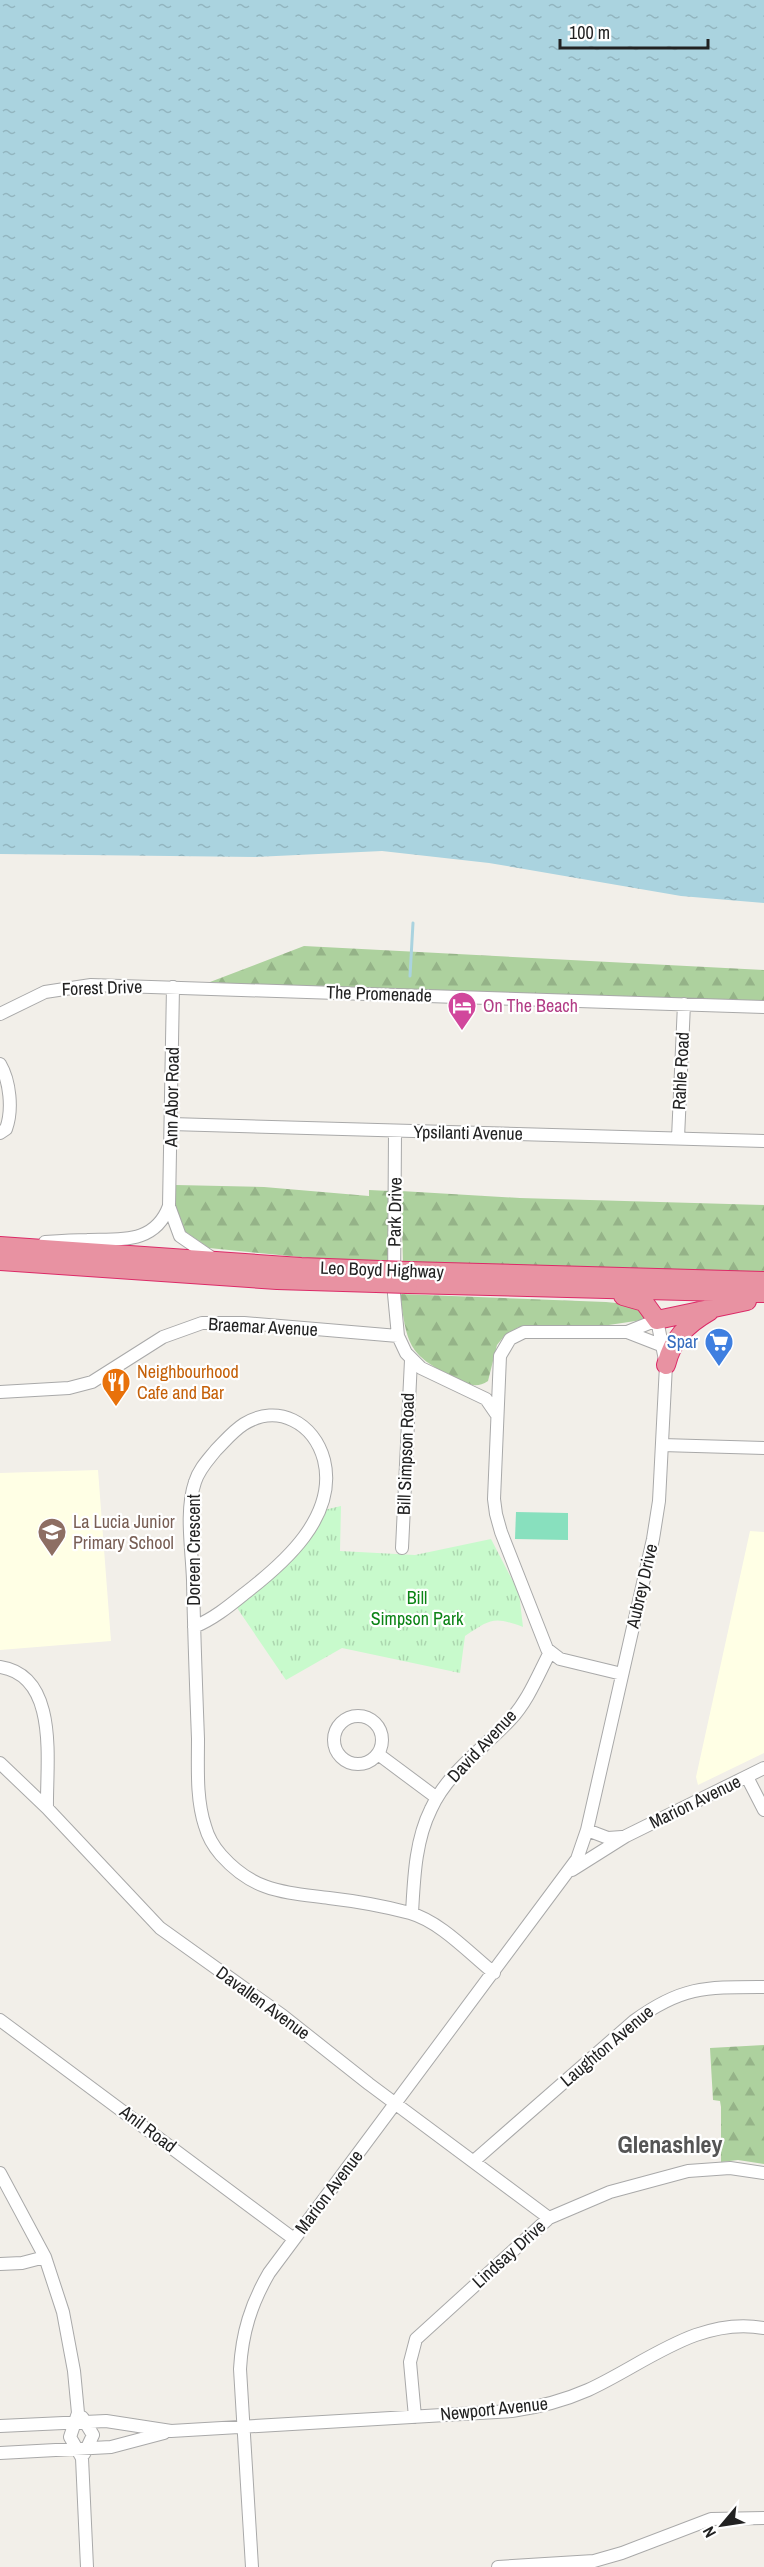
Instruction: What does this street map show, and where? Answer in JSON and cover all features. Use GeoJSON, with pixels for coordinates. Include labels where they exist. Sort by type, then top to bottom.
{"type":"FeatureCollection","features":[{"type":"Feature","properties":{"kind":"highway","name":"Leo Boyd Highway"},"geometry":{"type":"LineString","coordinates":[[0,1245],[378,1277],[764,1281]]}},
{"type":"Feature","properties":{"kind":"highway","name":"Leo Boyd Highway"},"geometry":{"type":"LineString","coordinates":[[0,1261],[277,1280],[378,1277]]}},
{"type":"Feature","properties":{"kind":"highway","name":"Leo Boyd Highway"},"geometry":{"type":"LineString","coordinates":[[408,1278],[602,1290],[764,1293]]}},
{"type":"Feature","properties":{"kind":"highway"},"geometry":{"type":"LineString","coordinates":[[602,1290],[644,1302],[657,1320],[737,1302],[764,1299]]}},
{"type":"Feature","properties":{"kind":"highway"},"geometry":{"type":"LineString","coordinates":[[666,1365],[671,1346],[687,1326],[710,1311],[737,1302]]}},
{"type":"Feature","properties":{"kind":"street","name":"Forest Drive"},"geometry":{"type":"LineString","coordinates":[[0,1014],[37,995],[71,986],[174,987]]}},
{"type":"Feature","properties":{"kind":"street","name":"The Promenade"},"geometry":{"type":"LineString","coordinates":[[174,987],[764,1007]]}},
{"type":"Feature","properties":{"kind":"street","name":"Ann Abor Road"},"geometry":{"type":"LineString","coordinates":[[174,987],[169,1206],[180,1236],[218,1262]]}},
{"type":"Feature","properties":{"kind":"street","name":"Rahle Road"},"geometry":{"type":"LineString","coordinates":[[678,1138],[684,1004]]}},
{"type":"Feature","properties":{"kind":"street"},"geometry":{"type":"LineString","coordinates":[[0,1064],[8,1091],[9,1112],[6,1128],[0,1133]]}},
{"type":"Feature","properties":{"kind":"street","name":"Ypsilanti Avenue"},"geometry":{"type":"LineString","coordinates":[[171,1124],[764,1141]]}},
{"type":"Feature","properties":{"kind":"street","name":"Park Drive"},"geometry":{"type":"LineString","coordinates":[[395,1131],[394,1294],[398,1336],[411,1360],[429,1373],[490,1402],[497,1416]]}},
{"type":"Feature","properties":{"kind":"street"},"geometry":{"type":"LineString","coordinates":[[0,1245],[135,1238],[156,1228],[169,1206]]}},
{"type":"Feature","properties":{"kind":"street"},"geometry":{"type":"LineString","coordinates":[[627,1332],[657,1320]]}},
{"type":"Feature","properties":{"kind":"street","name":"Aubrey Drive"},"geometry":{"type":"LineString","coordinates":[[582,1847],[657,1522],[666,1365],[657,1320]]}},
{"type":"Feature","properties":{"kind":"street","name":"Braemar Avenue"},"geometry":{"type":"LineString","coordinates":[[0,1392],[69,1388],[93,1382],[163,1338],[202,1323],[244,1323],[398,1336]]}},
{"type":"Feature","properties":{"kind":"street"},"geometry":{"type":"LineString","coordinates":[[622,1674],[560,1659],[550,1652],[534,1619],[496,1515],[497,1416],[502,1350],[510,1339],[524,1332],[627,1332],[663,1346]]}},
{"type":"Feature","properties":{"kind":"street","name":"Bill Simpson Road"},"geometry":{"type":"LineString","coordinates":[[402,1548],[411,1360]]}},
{"type":"Feature","properties":{"kind":"street"},"geometry":{"type":"LineString","coordinates":[[475,1393],[491,1385],[500,1375]]}},
{"type":"Feature","properties":{"kind":"street","name":"Doreen Crescent"},"geometry":{"type":"LineString","coordinates":[[194,1627],[215,1617],[265,1578],[289,1555],[313,1524],[324,1491],[324,1462],[314,1438],[299,1422],[271,1415],[246,1423],[232,1433],[199,1473],[191,1500],[194,1627],[199,1792],[205,1826],[218,1851],[250,1880],[270,1889],[412,1913],[432,1924],[494,1973]]}},
{"type":"Feature","properties":{"kind":"street"},"geometry":{"type":"LineString","coordinates":[[662,1445],[764,1448]]}},
{"type":"Feature","properties":{"kind":"street","name":"David Avenue"},"geometry":{"type":"LineString","coordinates":[[412,1913],[419,1845],[437,1798],[457,1770],[514,1715],[531,1690],[550,1652]]}},
{"type":"Feature","properties":{"kind":"street"},"geometry":{"type":"LineString","coordinates":[[0,1667],[18,1671],[25,1676],[40,1699],[45,1724],[47,1808]]}},
{"type":"Feature","properties":{"kind":"street"},"geometry":{"type":"LineString","coordinates":[[354,1715],[373,1720],[383,1736],[378,1754],[362,1764],[344,1760],[334,1744],[338,1725],[354,1715]]}},
{"type":"Feature","properties":{"kind":"street"},"geometry":{"type":"LineString","coordinates":[[378,1754],[437,1798]]}},
{"type":"Feature","properties":{"kind":"street","name":"Davallen Avenue"},"geometry":{"type":"LineString","coordinates":[[0,1763],[47,1808],[160,1928],[283,2016],[549,2218]]}},
{"type":"Feature","properties":{"kind":"street","name":"Marion Avenue"},"geometry":{"type":"LineString","coordinates":[[570,1871],[626,1836],[764,1768]]}},
{"type":"Feature","properties":{"kind":"street"},"geometry":{"type":"LineString","coordinates":[[747,1776],[764,1810]]}},
{"type":"Feature","properties":{"kind":"street","name":"Marion Avenue"},"geometry":{"type":"LineString","coordinates":[[587,1830],[608,1838],[626,1836]]}},
{"type":"Feature","properties":{"kind":"street","name":"Marion Avenue"},"geometry":{"type":"LineString","coordinates":[[252,2567],[240,2369],[242,2341],[248,2318],[269,2273],[570,1871],[582,1847]]}},
{"type":"Feature","properties":{"kind":"street","name":"Laughton Avenue"},"geometry":{"type":"LineString","coordinates":[[475,2160],[634,2021],[656,2005],[699,1988],[764,1987]]}},
{"type":"Feature","properties":{"kind":"street","name":"Anil Road"},"geometry":{"type":"LineString","coordinates":[[0,2020],[294,2239]]}},
{"type":"Feature","properties":{"kind":"street","name":"Lindsay Drive"},"geometry":{"type":"LineString","coordinates":[[415,2417],[410,2362],[417,2339],[549,2218],[610,2192],[688,2171],[730,2168],[764,2173]]}},
{"type":"Feature","properties":{"kind":"street"},"geometry":{"type":"LineString","coordinates":[[0,2173],[45,2257],[69,2337],[80,2419],[93,2435],[82,2452],[87,2567]]}},
{"type":"Feature","properties":{"kind":"street"},"geometry":{"type":"LineString","coordinates":[[0,2264],[22,2263],[45,2257]]}},
{"type":"Feature","properties":{"kind":"street","name":"Newport Avenue"},"geometry":{"type":"LineString","coordinates":[[171,2431],[545,2407],[590,2389],[684,2339],[708,2330],[730,2326],[764,2328]]}},
{"type":"Feature","properties":{"kind":"street"},"geometry":{"type":"LineString","coordinates":[[80,2419],[70,2437],[82,2452]]}},
{"type":"Feature","properties":{"kind":"street"},"geometry":{"type":"LineString","coordinates":[[0,2426],[80,2419],[171,2431]]}},
{"type":"Feature","properties":{"kind":"street"},"geometry":{"type":"LineString","coordinates":[[0,2453],[82,2452],[171,2431]]}},
{"type":"Feature","properties":{"kind":"street"},"geometry":{"type":"LineString","coordinates":[[498,2567],[600,2559],[711,2519],[764,2517]]}},
{"type":"Feature","properties":{"kind":"shaded area","name":"La Lucia Junior Primary School"},"geometry":{"type":"Polygon","coordinates":[[[98,1470],[111,1641],[0,1650],[0,1473],[98,1470]]]}},
{"type":"Feature","properties":{"kind":"shaded area"},"geometry":{"type":"Polygon","coordinates":[[[750,1531],[764,1532],[764,1753],[698,1785],[696,1777],[750,1531]]]}},
{"type":"Feature","properties":{"kind":"green space"},"geometry":{"type":"Polygon","coordinates":[[[304,946],[764,970],[764,1013],[210,982],[304,946]]]}},
{"type":"Feature","properties":{"kind":"green space"},"geometry":{"type":"Polygon","coordinates":[[[176,1185],[264,1187],[369,1196],[369,1190],[390,1191],[390,1263],[340,1261],[209,1248],[183,1230],[176,1213],[176,1185]]]}},
{"type":"Feature","properties":{"kind":"green space"},"geometry":{"type":"Polygon","coordinates":[[[401,1191],[520,1198],[764,1205],[764,1273],[403,1263],[401,1191]]]}},
{"type":"Feature","properties":{"kind":"green space"},"geometry":{"type":"Polygon","coordinates":[[[400,1294],[636,1305],[649,1319],[602,1326],[519,1327],[505,1335],[497,1345],[488,1381],[474,1385],[438,1369],[418,1354],[408,1336],[400,1294]]]}},
{"type":"Feature","properties":{"kind":"green space","name":"Bill Simpson Park"},"geometry":{"type":"Polygon","coordinates":[[[341,1506],[340,1551],[415,1555],[491,1539],[519,1593],[523,1627],[505,1621],[493,1621],[465,1636],[460,1673],[342,1648],[286,1680],[233,1602],[282,1560],[324,1510],[341,1506]]]}},
{"type":"Feature","properties":{"kind":"green space"},"geometry":{"type":"Polygon","coordinates":[[[516,1512],[568,1513],[568,1540],[515,1539],[516,1512]]]}},
{"type":"Feature","properties":{"kind":"green space"},"geometry":{"type":"Polygon","coordinates":[[[764,2045],[764,2164],[738,2160],[721,2162],[721,2107],[720,2101],[713,2100],[710,2048],[764,2045]]]}},
{"type":"Feature","properties":{"kind":"water"},"geometry":{"type":"Polygon","coordinates":[[[0,0],[764,0],[764,903],[681,896],[489,863],[382,851],[255,857],[0,854],[0,0]]]}},
{"type":"Feature","properties":{"kind":"waterway"},"geometry":{"type":"LineString","coordinates":[[410,976],[413,923]]}},
{"type":"Feature","properties":{"kind":"place","name":"On The Beach"},"geometry":{"type":"Point","coordinates":[462,1032]}},
{"type":"Feature","properties":{"kind":"place","name":"Spar"},"geometry":{"type":"Point","coordinates":[719,1368]}},
{"type":"Feature","properties":{"kind":"place","name":"Neighbourhood Cafe and Bar"},"geometry":{"type":"Point","coordinates":[116,1408]}},
{"type":"Feature","properties":{"kind":"place","name":"La Lucia Junior Primary School"},"geometry":{"type":"Point","coordinates":[52,1558]}},
{"type":"Feature","properties":{"kind":"district","name":"Glenashley"},"geometry":{"type":"Point","coordinates":[670,2145]}}]}
